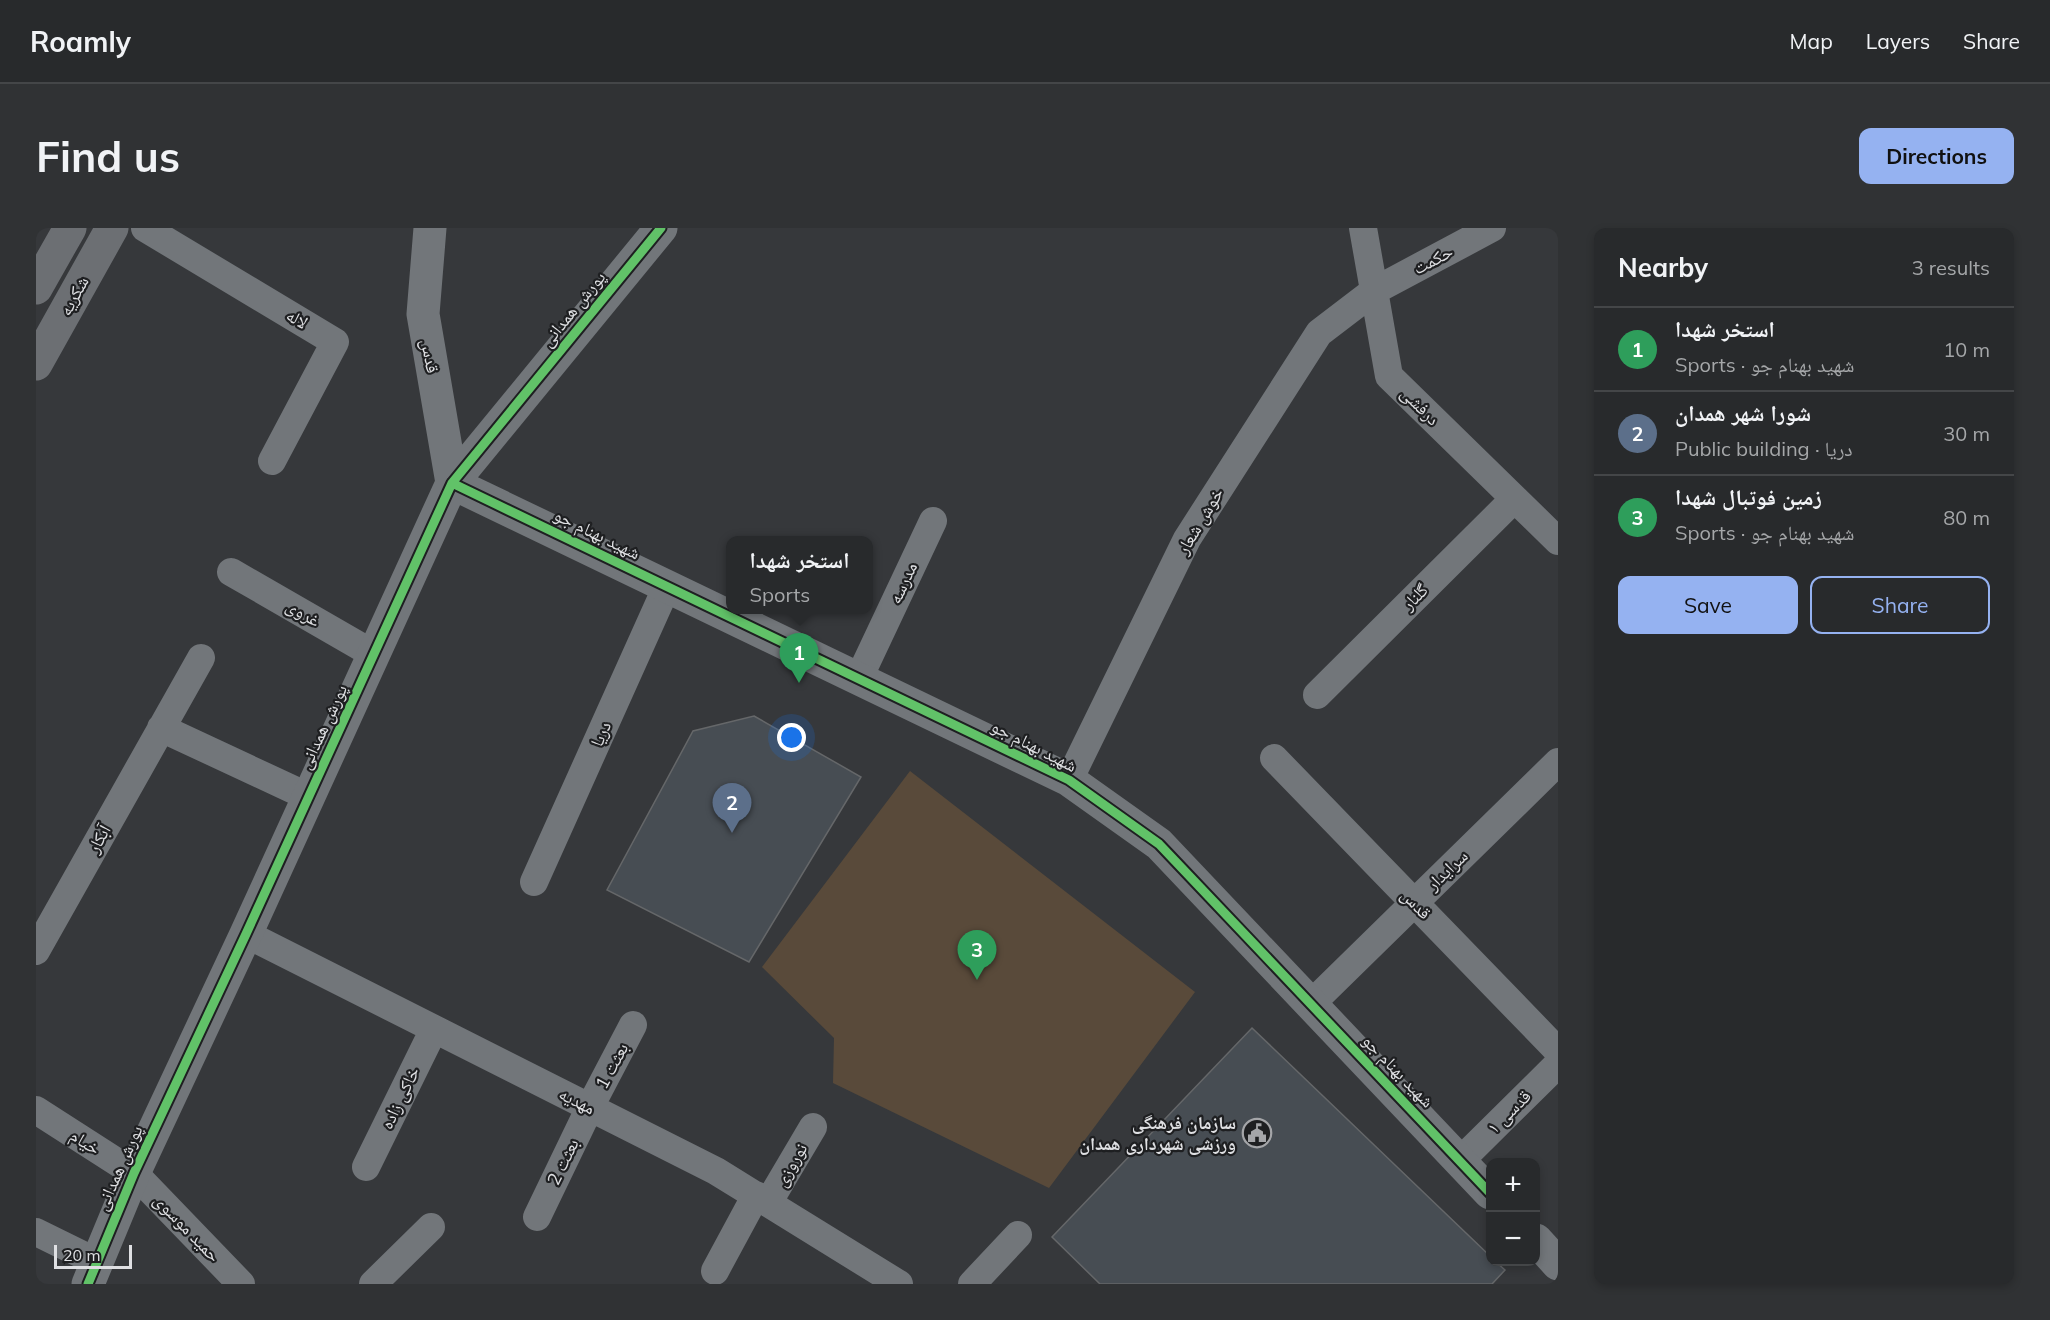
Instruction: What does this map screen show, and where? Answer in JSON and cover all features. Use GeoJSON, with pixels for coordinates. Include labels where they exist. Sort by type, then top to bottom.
{"type":"FeatureCollection","features":[{"type":"Feature","properties":{"kind":"main road","name":"شکریه"},"geometry":{"type":"LineString","coordinates":[[36,288],[70,228]]}},
{"type":"Feature","properties":{"kind":"main road","name":"شکریه"},"geometry":{"type":"LineString","coordinates":[[36,364],[112,228]]}},
{"type":"Feature","properties":{"kind":"street","name":"لاله"},"geometry":{"type":"LineString","coordinates":[[145,228],[334,342],[272,461]]}},
{"type":"Feature","properties":{"kind":"street","name":"قدس"},"geometry":{"type":"LineString","coordinates":[[430,228],[423,314],[452,483]]}},
{"type":"Feature","properties":{"kind":"street","name":"پورش همدانی"},"geometry":{"type":"LineString","coordinates":[[93,1273],[134,1173],[375,655],[452,483],[661,228]]}},
{"type":"Feature","properties":{"kind":"street","name":"درفشی"},"geometry":{"type":"LineString","coordinates":[[1363,228],[1389,376],[1558,541]]}},
{"type":"Feature","properties":{"kind":"street","name":"حکمت"},"geometry":{"type":"LineString","coordinates":[[1374,291],[1492,228]]}},
{"type":"Feature","properties":{"kind":"street","name":"خوش شعار"},"geometry":{"type":"LineString","coordinates":[[1069,780],[1187,539],[1319,333],[1374,291]]}},
{"type":"Feature","properties":{"kind":"street","name":"شهید بهنام جو"},"geometry":{"type":"LineString","coordinates":[[452,483],[1069,780],[1159,844],[1486,1188]]}},
{"type":"Feature","properties":{"kind":"street","name":"گلنار"},"geometry":{"type":"LineString","coordinates":[[1317,694],[1514,499]]}},
{"type":"Feature","properties":{"kind":"street","name":"مدرسه"},"geometry":{"type":"LineString","coordinates":[[859,678],[933,521]]}},
{"type":"Feature","properties":{"kind":"street","name":"غروی"},"geometry":{"type":"LineString","coordinates":[[231,572],[375,655]]}},
{"type":"Feature","properties":{"kind":"street","name":"دریا"},"geometry":{"type":"LineString","coordinates":[[534,882],[667,586]]}},
{"type":"Feature","properties":{"kind":"street","name":"آبکار"},"geometry":{"type":"LineString","coordinates":[[36,951],[201,658]]}},
{"type":"Feature","properties":{"kind":"street"},"geometry":{"type":"LineString","coordinates":[[161,728],[309,797]]}},
{"type":"Feature","properties":{"kind":"street","name":"قدس"},"geometry":{"type":"LineString","coordinates":[[1274,758],[1558,1051]]}},
{"type":"Feature","properties":{"kind":"street","name":"سرایدار"},"geometry":{"type":"LineString","coordinates":[[1311,1004],[1558,762]]}},
{"type":"Feature","properties":{"kind":"street","name":"مهدیه"},"geometry":{"type":"LineString","coordinates":[[246,934],[716,1171],[900,1284]]}},
{"type":"Feature","properties":{"kind":"street","name":"بعثت 1"},"geometry":{"type":"LineString","coordinates":[[590,1107],[633,1025]]}},
{"type":"Feature","properties":{"kind":"street","name":"خاکی زاده"},"geometry":{"type":"LineString","coordinates":[[366,1167],[434,1029]]}},
{"type":"Feature","properties":{"kind":"street","name":"قدسی ۱"},"geometry":{"type":"LineString","coordinates":[[1460,1161],[1558,1064]]}},
{"type":"Feature","properties":{"kind":"street","name":"بعثت 2"},"geometry":{"type":"LineString","coordinates":[[537,1217],[590,1107]]}},
{"type":"Feature","properties":{"kind":"street","name":"خیام"},"geometry":{"type":"LineString","coordinates":[[36,1110],[134,1173]]}},
{"type":"Feature","properties":{"kind":"street","name":"نوروزی"},"geometry":{"type":"LineString","coordinates":[[715,1271],[813,1127]]}},
{"type":"Feature","properties":{"kind":"street","name":"حمید موسوی"},"geometry":{"type":"LineString","coordinates":[[134,1173],[241,1284]]}},
{"type":"Feature","properties":{"kind":"street"},"geometry":{"type":"LineString","coordinates":[[374,1284],[430,1227]]}},
{"type":"Feature","properties":{"kind":"street"},"geometry":{"type":"LineString","coordinates":[[36,1232],[93,1273]]}},
{"type":"Feature","properties":{"kind":"street"},"geometry":{"type":"LineString","coordinates":[[972,1284],[1018,1235]]}},
{"type":"Feature","properties":{"kind":"street"},"geometry":{"type":"LineString","coordinates":[[1540,1244],[1558,1264]]}},
{"type":"Feature","properties":{"kind":"shaded area"},"geometry":{"type":"Polygon","coordinates":[[[910,771],[1195,992],[1049,1188],[833,1083],[834,1038],[762,967],[910,771]]]}},
{"type":"Feature","properties":{"kind":"building"},"geometry":{"type":"Polygon","coordinates":[[[754,716],[861,777],[749,962],[607,890],[693,731],[754,716]]]}},
{"type":"Feature","properties":{"kind":"building","name":"سازمان فرهنگی ورزشی شهرداری همدان"},"geometry":{"type":"Polygon","coordinates":[[[1252,1028],[1486,1252],[1486,1266],[1500,1266],[1505,1270],[1492,1284],[1100,1284],[1052,1237],[1252,1028]]]}},
{"type":"Feature","properties":{"kind":"cycle path"},"geometry":{"type":"LineString","coordinates":[[88,1284],[134,1173],[452,483],[661,228]]}},
{"type":"Feature","properties":{"kind":"cycle path"},"geometry":{"type":"LineString","coordinates":[[452,483],[1069,780],[1159,844],[1486,1189]]}},
{"type":"Feature","properties":{"kind":"place","name":"استخر شهدا"},"geometry":{"type":"Point","coordinates":[799,683]}},
{"type":"Feature","properties":{"kind":"place","name":"شورا شهر همدان"},"geometry":{"type":"Point","coordinates":[732,833]}},
{"type":"Feature","properties":{"kind":"place","name":"زمین فوتبال شهدا"},"geometry":{"type":"Point","coordinates":[977,980]}},
{"type":"Feature","properties":{"kind":"place","name":"سازمان فرهنگی ورزشی شهرداری همدان"},"geometry":{"type":"Point","coordinates":[1257,1133]}}]}
